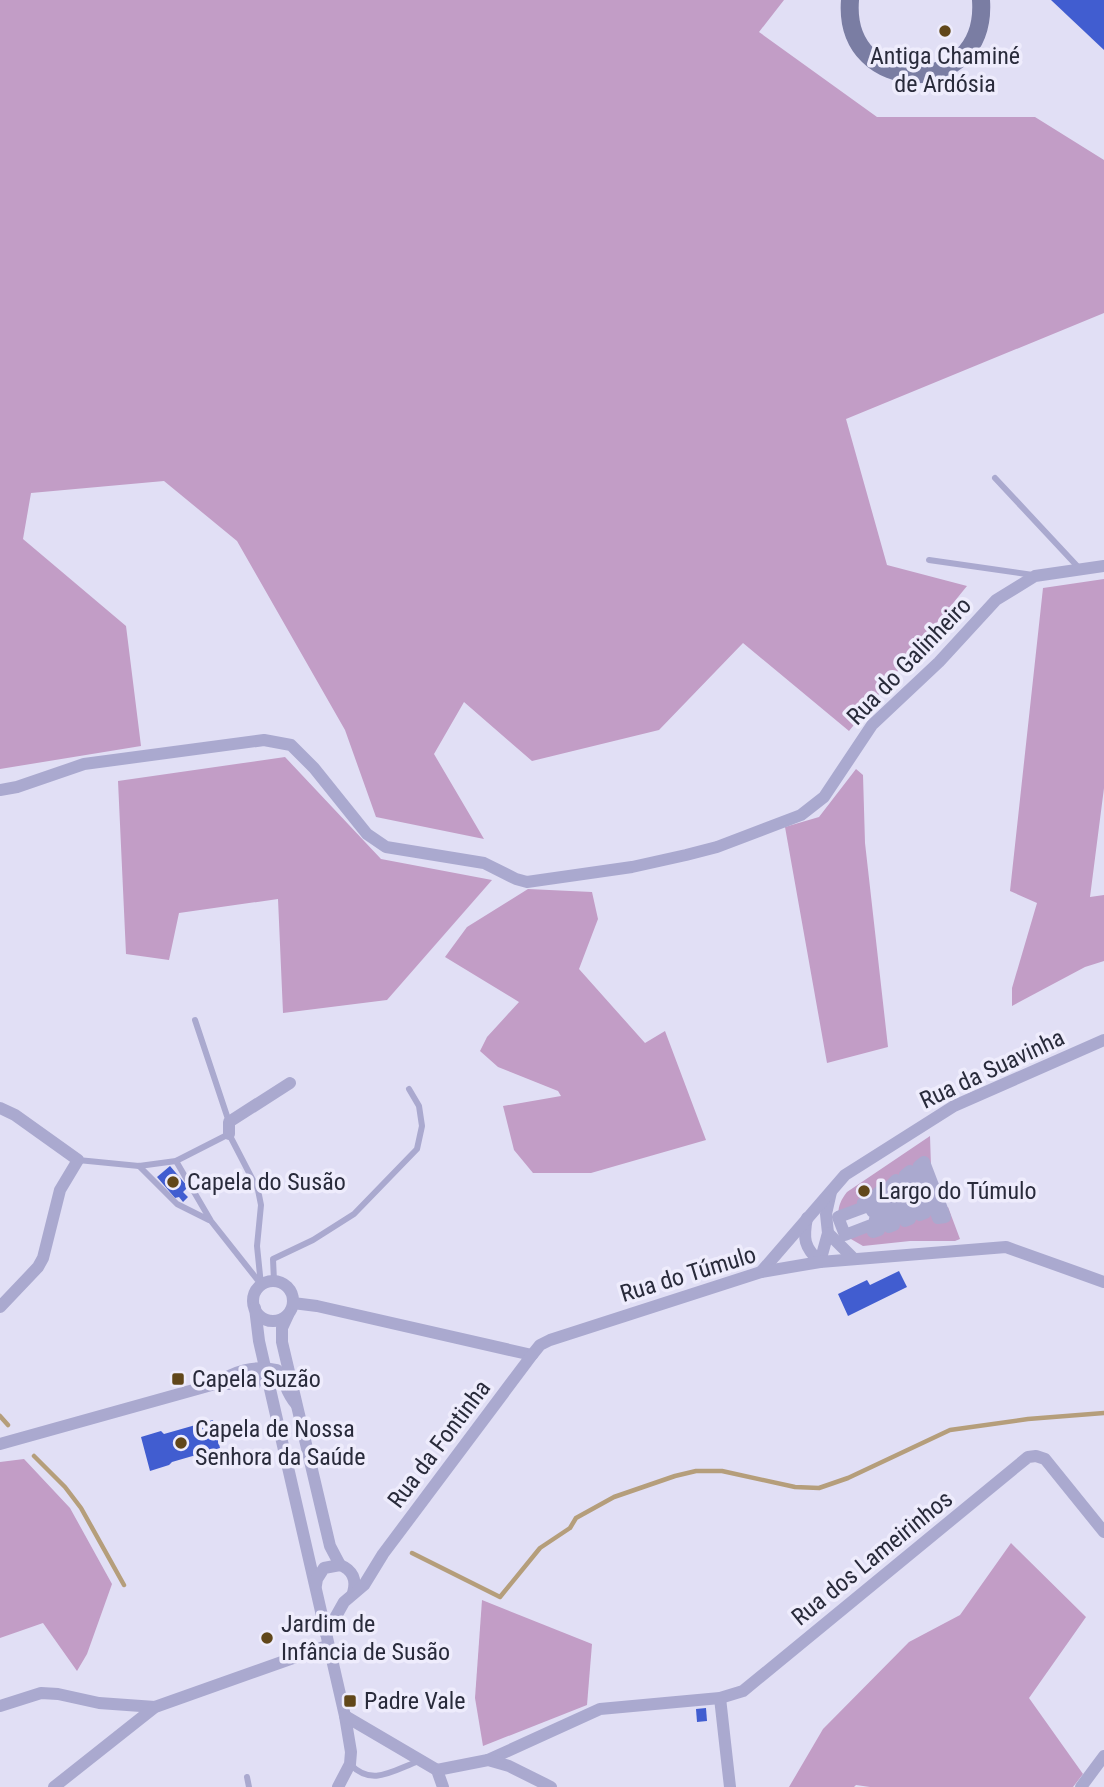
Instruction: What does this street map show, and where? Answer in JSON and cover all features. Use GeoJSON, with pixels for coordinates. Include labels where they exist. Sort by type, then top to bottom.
{"type":"FeatureCollection","features":[{"type":"Feature","properties":{"kind":"street"},"geometry":{"type":"LineString","coordinates":[[850,0],[852,28],[864,51],[884,68],[909,75],[935,72],[958,60],[967,51],[979,28],[981,0]]}},
{"type":"Feature","properties":{"kind":"street","name":"Rua do Galinheiro"},"geometry":{"type":"LineString","coordinates":[[0,790],[17,787],[84,764],[264,740],[291,745],[314,768],[367,834],[386,847],[484,863],[527,882],[632,867],[717,847],[801,815],[824,797],[872,725],[939,662],[996,600],[1035,576],[1104,566]]}},
{"type":"Feature","properties":{"kind":"street","name":"Rua da Suavinha"},"geometry":{"type":"LineString","coordinates":[[761,1272],[845,1175],[954,1106],[1104,1040]]}},
{"type":"Feature","properties":{"kind":"street"},"geometry":{"type":"LineString","coordinates":[[229,1128],[289,1083]]}},
{"type":"Feature","properties":{"kind":"street"},"geometry":{"type":"LineString","coordinates":[[0,1108],[15,1115],[78,1160],[60,1189],[43,1258],[38,1267],[0,1307]]}},
{"type":"Feature","properties":{"kind":"street"},"geometry":{"type":"LineString","coordinates":[[924,1162],[945,1217],[938,1218],[932,1201],[922,1205],[925,1213],[920,1216],[917,1205],[906,1209],[910,1219],[905,1221],[901,1210],[890,1214],[894,1225],[889,1227],[885,1215],[875,1219],[879,1230],[873,1232],[871,1225],[845,1235],[838,1217],[865,1207],[863,1203],[867,1200],[872,1211],[882,1208],[877,1194],[881,1190],[887,1205],[897,1201],[891,1185],[896,1181],[902,1198],[912,1194],[905,1175],[910,1171],[917,1192],[927,1187],[919,1166],[924,1162]]}},
{"type":"Feature","properties":{"kind":"street"},"geometry":{"type":"LineString","coordinates":[[820,1262],[828,1233],[826,1214],[832,1188]]}},
{"type":"Feature","properties":{"kind":"street"},"geometry":{"type":"LineString","coordinates":[[808,1216],[805,1230],[807,1248],[820,1262]]}},
{"type":"Feature","properties":{"kind":"street"},"geometry":{"type":"LineString","coordinates":[[828,1233],[854,1259]]}},
{"type":"Feature","properties":{"kind":"street","name":"Rua do Túmulo"},"geometry":{"type":"LineString","coordinates":[[532,1355],[540,1345],[550,1340],[761,1272],[820,1262],[1006,1247],[1104,1282]]}},
{"type":"Feature","properties":{"kind":"street"},"geometry":{"type":"LineString","coordinates":[[250,1384],[270,1371],[279,1360],[277,1335],[291,1309],[290,1290],[280,1282],[268,1283],[254,1295],[261,1349],[270,1371],[271,1392],[317,1588],[326,1601],[332,1604],[349,1597],[355,1580],[330,1546],[282,1342],[282,1328]]}},
{"type":"Feature","properties":{"kind":"street"},"geometry":{"type":"LineString","coordinates":[[255,1308],[258,1314],[276,1321],[291,1309],[317,1306],[532,1355]]}},
{"type":"Feature","properties":{"kind":"street"},"geometry":{"type":"LineString","coordinates":[[0,1444],[215,1384],[252,1364],[261,1349]]}},
{"type":"Feature","properties":{"kind":"street","name":"Rua da Fontinha"},"geometry":{"type":"LineString","coordinates":[[327,1640],[349,1597],[364,1584],[380,1558],[532,1355]]}},
{"type":"Feature","properties":{"kind":"street"},"geometry":{"type":"LineString","coordinates":[[243,1370],[270,1371],[282,1376],[286,1394],[296,1404]]}},
{"type":"Feature","properties":{"kind":"street"},"geometry":{"type":"LineString","coordinates":[[215,1384],[260,1385],[271,1392]]}},
{"type":"Feature","properties":{"kind":"street","name":"Rua dos Lameirinhos"},"geometry":{"type":"LineString","coordinates":[[720,1699],[743,1691],[1028,1457],[1045,1459],[1104,1532]]}},
{"type":"Feature","properties":{"kind":"street"},"geometry":{"type":"LineString","coordinates":[[338,1787],[350,1764],[351,1752],[318,1602],[317,1579],[324,1568],[358,1567],[380,1558]]}},
{"type":"Feature","properties":{"kind":"street"},"geometry":{"type":"LineString","coordinates":[[54,1787],[155,1707],[327,1640]]}},
{"type":"Feature","properties":{"kind":"street"},"geometry":{"type":"LineString","coordinates":[[0,1706],[41,1693],[99,1703],[155,1707]]}},
{"type":"Feature","properties":{"kind":"street"},"geometry":{"type":"LineString","coordinates":[[437,1770],[488,1760],[600,1709],[720,1699],[730,1787]]}},
{"type":"Feature","properties":{"kind":"street"},"geometry":{"type":"LineString","coordinates":[[345,1716],[437,1770],[443,1787]]}},
{"type":"Feature","properties":{"kind":"street"},"geometry":{"type":"LineString","coordinates":[[1081,1787],[1104,1756]]}},
{"type":"Feature","properties":{"kind":"street"},"geometry":{"type":"LineString","coordinates":[[488,1760],[509,1766],[551,1787]]}},
{"type":"Feature","properties":{"kind":"lane"},"geometry":{"type":"LineString","coordinates":[[995,478],[1080,569]]}},
{"type":"Feature","properties":{"kind":"lane"},"geometry":{"type":"LineString","coordinates":[[929,560],[1035,576]]}},
{"type":"Feature","properties":{"kind":"lane"},"geometry":{"type":"LineString","coordinates":[[195,1020],[229,1128],[258,1190],[261,1205],[257,1246],[268,1283]]}},
{"type":"Feature","properties":{"kind":"lane"},"geometry":{"type":"LineString","coordinates":[[268,1283],[274,1259],[313,1240],[354,1214],[417,1149],[422,1126],[419,1106],[409,1089]]}},
{"type":"Feature","properties":{"kind":"lane"},"geometry":{"type":"LineString","coordinates":[[78,1160],[139,1166],[176,1161],[229,1128]]}},
{"type":"Feature","properties":{"kind":"lane"},"geometry":{"type":"LineString","coordinates":[[176,1161],[211,1221],[268,1283]]}},
{"type":"Feature","properties":{"kind":"lane"},"geometry":{"type":"LineString","coordinates":[[139,1166],[177,1204],[211,1221]]}},
{"type":"Feature","properties":{"kind":"lane"},"geometry":{"type":"LineString","coordinates":[[350,1764],[360,1775],[375,1777],[420,1760]]}},
{"type":"Feature","properties":{"kind":"lane"},"geometry":{"type":"LineString","coordinates":[[247,1777],[248,1787]]}},
{"type":"Feature","properties":{"kind":"lane"},"geometry":{"type":"LineString","coordinates":[[375,1777],[376,1787]]}},
{"type":"Feature","properties":{"kind":"shaded area"},"geometry":{"type":"Polygon","coordinates":[[[0,0],[784,0],[759,32],[877,117],[1035,117],[1104,160],[1104,313],[846,419],[887,565],[967,586],[849,731],[743,643],[659,730],[532,761],[464,702],[434,754],[484,839],[376,817],[345,730],[237,541],[164,481],[31,493],[23,539],[126,626],[141,746],[0,769],[0,0]]]}},
{"type":"Feature","properties":{"kind":"shaded area"},"geometry":{"type":"Polygon","coordinates":[[[1104,579],[1104,788],[1090,897],[1104,895],[1104,961],[1085,967],[1012,1006],[1012,988],[1037,903],[1010,891],[1043,588],[1104,579]]]}},
{"type":"Feature","properties":{"kind":"shaded area"},"geometry":{"type":"Polygon","coordinates":[[[285,757],[381,859],[492,880],[387,1000],[283,1013],[278,899],[179,913],[169,960],[126,954],[118,781],[285,757]]]}},
{"type":"Feature","properties":{"kind":"shaded area"},"geometry":{"type":"Polygon","coordinates":[[[856,769],[863,775],[865,843],[888,1047],[827,1063],[785,827],[819,817],[856,769]]]}},
{"type":"Feature","properties":{"kind":"shaded area"},"geometry":{"type":"Polygon","coordinates":[[[528,889],[592,892],[598,919],[579,969],[645,1043],[665,1031],[706,1140],[591,1173],[533,1173],[514,1150],[503,1106],[561,1096],[558,1091],[498,1067],[480,1051],[487,1037],[519,1002],[445,957],[467,927],[528,889]]]}},
{"type":"Feature","properties":{"kind":"shaded area","name":"Largo do Túmulo"},"geometry":{"type":"Polygon","coordinates":[[[930,1136],[931,1166],[944,1208],[948,1207],[960,1239],[863,1246],[844,1235],[840,1223],[838,1213],[839,1208],[847,1192],[930,1136]],[[924,1162],[839,1217],[845,1234],[932,1201],[924,1162]]]}},
{"type":"Feature","properties":{"kind":"shaded area"},"geometry":{"type":"Polygon","coordinates":[[[24,1459],[70,1508],[112,1584],[87,1654],[77,1671],[43,1623],[0,1638],[0,1462],[24,1459]]]}},
{"type":"Feature","properties":{"kind":"shaded area"},"geometry":{"type":"Polygon","coordinates":[[[1011,1543],[1086,1617],[1029,1698],[1083,1774],[1073,1787],[789,1787],[823,1729],[909,1642],[960,1615],[1011,1543]]]}},
{"type":"Feature","properties":{"kind":"shaded area"},"geometry":{"type":"Polygon","coordinates":[[[482,1600],[592,1644],[587,1705],[483,1746],[475,1698],[482,1600]]]}},
{"type":"Feature","properties":{"kind":"building"},"geometry":{"type":"Polygon","coordinates":[[[1051,0],[1104,0],[1104,50],[1051,0]]]}},
{"type":"Feature","properties":{"kind":"building","name":"Capela do Susão"},"geometry":{"type":"Polygon","coordinates":[[[170,1166],[188,1187],[183,1192],[188,1197],[183,1202],[179,1197],[175,1198],[157,1177],[170,1166]]]}},
{"type":"Feature","properties":{"kind":"building"},"geometry":{"type":"Polygon","coordinates":[[[899,1271],[907,1287],[848,1316],[838,1294],[867,1280],[870,1285],[899,1271]]]}},
{"type":"Feature","properties":{"kind":"building","name":"Capela de Nossa Senhora da Saúde"},"geometry":{"type":"Polygon","coordinates":[[[213,1420],[220,1448],[150,1471],[141,1437],[161,1431],[164,1434],[213,1420]]]}},
{"type":"Feature","properties":{"kind":"building"},"geometry":{"type":"Polygon","coordinates":[[[706,1708],[707,1721],[697,1722],[696,1709],[706,1708]]]}},
{"type":"Feature","properties":{"kind":"waterway"},"geometry":{"type":"LineString","coordinates":[[412,1553],[500,1597],[540,1548],[570,1528],[576,1518],[614,1497],[675,1476],[696,1471],[722,1471],[795,1487],[819,1488],[848,1478],[950,1430],[1028,1419],[1104,1413]]}},
{"type":"Feature","properties":{"kind":"waterway"},"geometry":{"type":"LineString","coordinates":[[0,1416],[8,1425]]}},
{"type":"Feature","properties":{"kind":"waterway"},"geometry":{"type":"LineString","coordinates":[[34,1456],[65,1487],[81,1508],[124,1585]]}},
{"type":"Feature","properties":{"kind":"place","name":"Antiga Chaminé de Ardósia"},"geometry":{"type":"Point","coordinates":[945,31]}},
{"type":"Feature","properties":{"kind":"place","name":"Capela do Susão"},"geometry":{"type":"Point","coordinates":[173,1182]}},
{"type":"Feature","properties":{"kind":"place","name":"Largo do Túmulo"},"geometry":{"type":"Point","coordinates":[864,1191]}},
{"type":"Feature","properties":{"kind":"place","name":"Capela Suzão"},"geometry":{"type":"Point","coordinates":[178,1379]}},
{"type":"Feature","properties":{"kind":"place","name":"Capela de Nossa Senhora da Saúde"},"geometry":{"type":"Point","coordinates":[181,1443]}},
{"type":"Feature","properties":{"kind":"place","name":"Jardim de Infância de Susão"},"geometry":{"type":"Point","coordinates":[267,1638]}},
{"type":"Feature","properties":{"kind":"place","name":"Padre Vale"},"geometry":{"type":"Point","coordinates":[350,1701]}}]}
